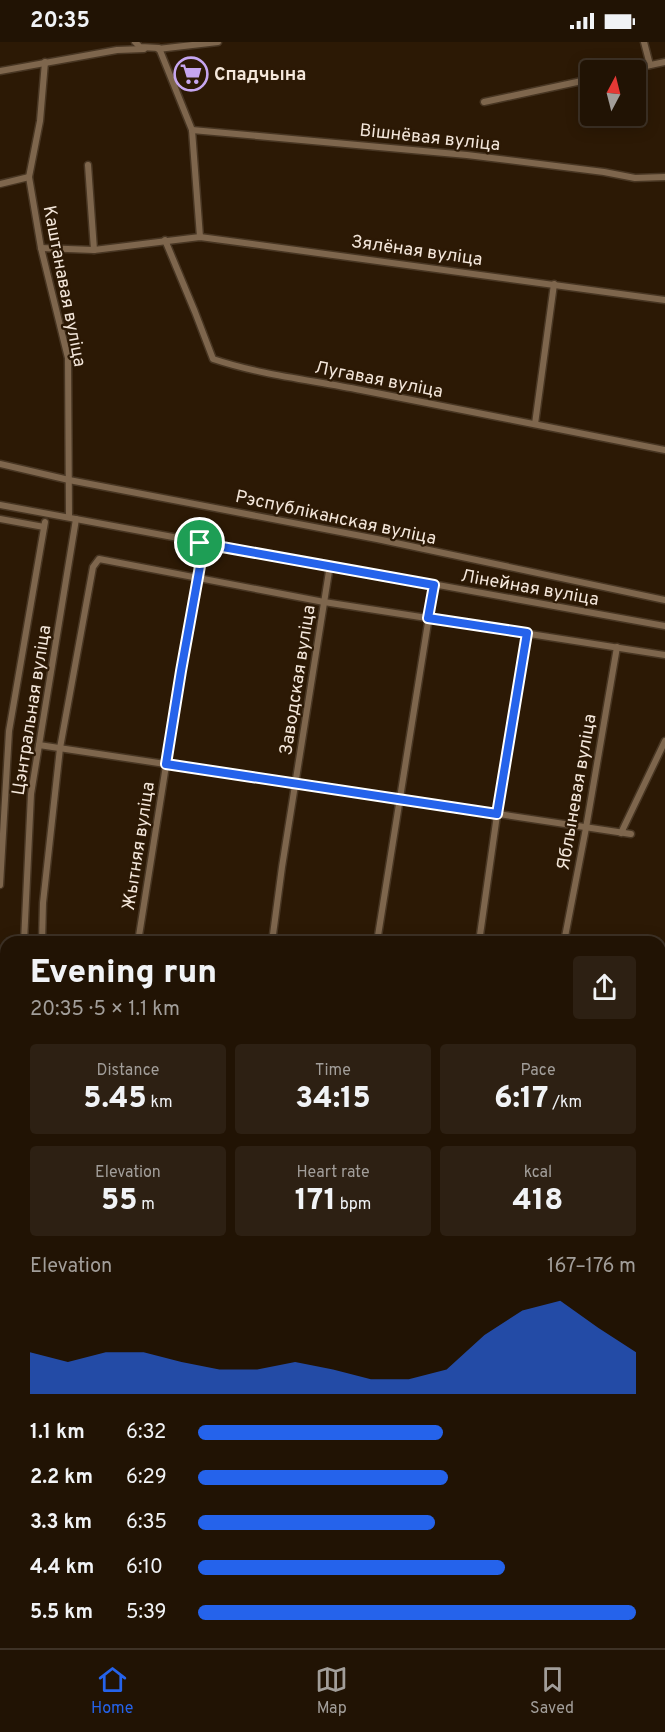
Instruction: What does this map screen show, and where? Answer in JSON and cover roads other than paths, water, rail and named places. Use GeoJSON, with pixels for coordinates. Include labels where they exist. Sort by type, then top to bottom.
{"type":"FeatureCollection","features":[{"type":"Feature","properties":{"kind":"street"},"geometry":{"type":"LineString","coordinates":[[117,50],[122,42]]}},
{"type":"Feature","properties":{"kind":"street"},"geometry":{"type":"LineString","coordinates":[[135,42],[140,46],[159,48]]}},
{"type":"Feature","properties":{"kind":"street"},"geometry":{"type":"LineString","coordinates":[[0,71],[117,50],[218,42]]}},
{"type":"Feature","properties":{"kind":"street"},"geometry":{"type":"LineString","coordinates":[[644,42],[650,65]]}},
{"type":"Feature","properties":{"kind":"street"},"geometry":{"type":"LineString","coordinates":[[159,48],[192,130],[200,237]]}},
{"type":"Feature","properties":{"kind":"street","name":"Каштанавая вуліца"},"geometry":{"type":"LineString","coordinates":[[45,62],[40,121],[28,177],[41,248],[68,357],[69,517]]}},
{"type":"Feature","properties":{"kind":"street"},"geometry":{"type":"LineString","coordinates":[[646,66],[665,62]]}},
{"type":"Feature","properties":{"kind":"street"},"geometry":{"type":"LineString","coordinates":[[484,102],[580,80]]}},
{"type":"Feature","properties":{"kind":"street","name":"Вішнёвая вуліца"},"geometry":{"type":"LineString","coordinates":[[192,130],[467,155],[635,178],[665,177]]}},
{"type":"Feature","properties":{"kind":"street"},"geometry":{"type":"LineString","coordinates":[[88,165],[94,250]]}},
{"type":"Feature","properties":{"kind":"street"},"geometry":{"type":"LineString","coordinates":[[0,184],[28,177]]}},
{"type":"Feature","properties":{"kind":"street","name":"Зялёная вуліца"},"geometry":{"type":"LineString","coordinates":[[41,248],[94,250],[200,237],[665,300]]}},
{"type":"Feature","properties":{"kind":"street","name":"Лугавая вуліца"},"geometry":{"type":"LineString","coordinates":[[165,240],[213,359],[266,373],[338,385],[665,450]]}},
{"type":"Feature","properties":{"kind":"street"},"geometry":{"type":"LineString","coordinates":[[535,424],[554,284]]}},
{"type":"Feature","properties":{"kind":"street","name":"Рэспубліканская вуліца"},"geometry":{"type":"LineString","coordinates":[[0,464],[69,480],[377,539],[665,600]]}},
{"type":"Feature","properties":{"kind":"street","name":"Лінейная вуліца"},"geometry":{"type":"LineString","coordinates":[[0,505],[665,626]]}},
{"type":"Feature","properties":{"kind":"street","name":"Цэнтральная вуліца"},"geometry":{"type":"LineString","coordinates":[[0,519],[44,524],[9,731],[0,885]]}},
{"type":"Feature","properties":{"kind":"street","name":"Цэнтральная вуліца"},"geometry":{"type":"LineString","coordinates":[[24,936],[31,795],[76,519]]}},
{"type":"Feature","properties":{"kind":"street","name":"Жытняя вуліца"},"geometry":{"type":"LineString","coordinates":[[139,936],[202,555],[200,543]]}},
{"type":"Feature","properties":{"kind":"street"},"geometry":{"type":"LineString","coordinates":[[42,936],[42,903],[60,748],[93,567],[99,559],[324,602],[665,654]]}},
{"type":"Feature","properties":{"kind":"street","name":"Заводская вуліца"},"geometry":{"type":"LineString","coordinates":[[273,936],[330,565]]}},
{"type":"Feature","properties":{"kind":"street"},"geometry":{"type":"LineString","coordinates":[[378,936],[434,585]]}},
{"type":"Feature","properties":{"kind":"street"},"geometry":{"type":"LineString","coordinates":[[480,936],[497,814],[527,633]]}},
{"type":"Feature","properties":{"kind":"street","name":"Яблыневая вуліца"},"geometry":{"type":"LineString","coordinates":[[565,936],[617,647]]}},
{"type":"Feature","properties":{"kind":"street"},"geometry":{"type":"LineString","coordinates":[[0,729],[9,731]]}},
{"type":"Feature","properties":{"kind":"street"},"geometry":{"type":"LineString","coordinates":[[621,833],[665,741]]}},
{"type":"Feature","properties":{"kind":"street"},"geometry":{"type":"LineString","coordinates":[[39,745],[631,834]]}},
{"type":"Feature","properties":{"kind":"place","name":"Спадчына"},"geometry":{"type":"Point","coordinates":[191,74]}}]}
